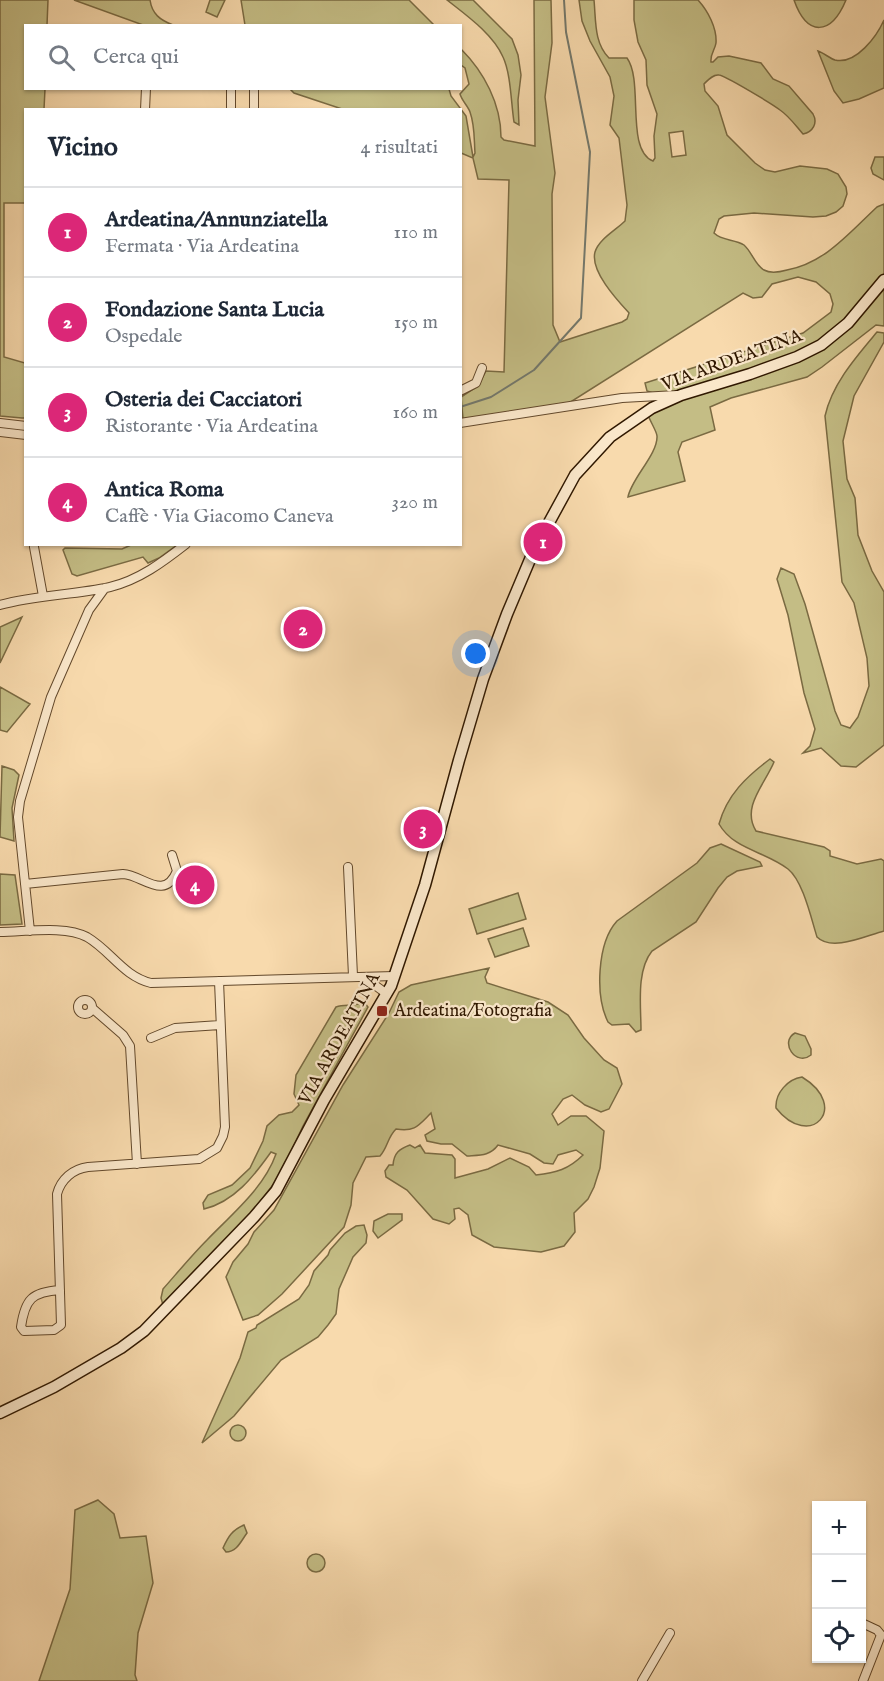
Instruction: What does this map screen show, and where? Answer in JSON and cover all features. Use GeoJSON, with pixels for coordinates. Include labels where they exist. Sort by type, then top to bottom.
{"type":"FeatureCollection","features":[{"type":"Feature","properties":{"kind":"main road","name":"VIA ARDEATINA"},"geometry":{"type":"LineString","coordinates":[[0,1413],[54,1387],[129,1343],[151,1325],[254,1218],[276,1191],[324,1100],[387,994],[425,885],[483,679],[507,614],[539,541],[575,474],[610,436],[652,408],[681,395],[750,374],[816,348],[848,323],[884,280]]}},
{"type":"Feature","properties":{"kind":"street"},"geometry":{"type":"LineString","coordinates":[[146,90],[146,108]]}},
{"type":"Feature","properties":{"kind":"street"},"geometry":{"type":"LineString","coordinates":[[231,90],[231,108]]}},
{"type":"Feature","properties":{"kind":"street"},"geometry":{"type":"LineString","coordinates":[[254,90],[254,108]]}},
{"type":"Feature","properties":{"kind":"street"},"geometry":{"type":"LineString","coordinates":[[462,390],[474,385],[480,377],[482,368]]}},
{"type":"Feature","properties":{"kind":"street"},"geometry":{"type":"LineString","coordinates":[[462,423],[622,398],[681,395]]}},
{"type":"Feature","properties":{"kind":"street"},"geometry":{"type":"LineString","coordinates":[[0,423],[24,426]]}},
{"type":"Feature","properties":{"kind":"street"},"geometry":{"type":"LineString","coordinates":[[0,432],[24,435]]}},
{"type":"Feature","properties":{"kind":"street"},"geometry":{"type":"LineString","coordinates":[[34,546],[43,597]]}},
{"type":"Feature","properties":{"kind":"street"},"geometry":{"type":"LineString","coordinates":[[0,605],[105,588],[136,578],[183,546]]}},
{"type":"Feature","properties":{"kind":"street"},"geometry":{"type":"LineString","coordinates":[[30,931],[18,817],[22,795],[51,696],[89,609],[105,588]]}},
{"type":"Feature","properties":{"kind":"street"},"geometry":{"type":"LineString","coordinates":[[25,884],[126,874],[141,878],[150,885],[161,886],[170,881],[177,871],[172,855]]}},
{"type":"Feature","properties":{"kind":"street"},"geometry":{"type":"LineString","coordinates":[[348,867],[353,976]]}},
{"type":"Feature","properties":{"kind":"street"},"geometry":{"type":"LineString","coordinates":[[0,932],[65,931],[80,934],[90,939],[130,974],[146,982],[157,984],[394,976]]}},
{"type":"Feature","properties":{"kind":"street"},"geometry":{"type":"LineString","coordinates":[[364,977],[387,994]]}},
{"type":"Feature","properties":{"kind":"street"},"geometry":{"type":"LineString","coordinates":[[60,1290],[41,1292],[31,1300],[23,1316],[21,1327],[24,1331],[50,1331],[60,1328],[61,1325],[60,1290],[57,1198],[59,1187],[70,1174],[79,1168],[199,1159],[211,1153],[220,1144],[225,1127],[219,981]]}},
{"type":"Feature","properties":{"kind":"street"},"geometry":{"type":"LineString","coordinates":[[92,1008],[108,1020],[130,1046],[136,1164]]}},
{"type":"Feature","properties":{"kind":"street"},"geometry":{"type":"LineString","coordinates":[[151,1038],[175,1028],[220,1025]]}},
{"type":"Feature","properties":{"kind":"street"},"geometry":{"type":"LineString","coordinates":[[863,1681],[881,1635],[877,1630],[866,1625]]}},
{"type":"Feature","properties":{"kind":"street"},"geometry":{"type":"LineString","coordinates":[[642,1681],[670,1633]]}},
{"type":"Feature","properties":{"kind":"shaded area"},"geometry":{"type":"Polygon","coordinates":[[[0,0],[48,0],[47,24],[24,24],[24,90],[45,90],[44,108],[24,108],[24,203],[4,203],[4,357],[24,363],[24,418],[0,416],[0,0]]]}},
{"type":"Feature","properties":{"kind":"shaded area"},"geometry":{"type":"Polygon","coordinates":[[[74,0],[150,0],[157,16],[171,24],[140,24],[74,0]]]}},
{"type":"Feature","properties":{"kind":"shaded area"},"geometry":{"type":"Polygon","coordinates":[[[210,0],[225,0],[217,17],[206,12],[210,0]]]}},
{"type":"Feature","properties":{"kind":"shaded area"},"geometry":{"type":"Polygon","coordinates":[[[241,0],[409,0],[433,24],[245,24],[241,0]]]}},
{"type":"Feature","properties":{"kind":"shaded area"},"geometry":{"type":"Polygon","coordinates":[[[447,0],[473,0],[512,39],[518,55],[521,75],[518,100],[519,125],[514,122],[508,72],[499,49],[493,40],[447,0]]]}},
{"type":"Feature","properties":{"kind":"shaded area"},"geometry":{"type":"Polygon","coordinates":[[[534,0],[551,0],[552,43],[545,97],[555,173],[552,194],[553,325],[560,342],[627,319],[629,313],[600,276],[595,260],[595,252],[600,243],[625,221],[627,205],[619,138],[610,125],[614,96],[610,77],[590,41],[582,21],[579,0],[594,0],[598,39],[604,52],[609,58],[627,58],[634,82],[640,144],[645,154],[653,161],[657,114],[647,85],[646,60],[638,42],[634,20],[634,0],[698,0],[708,14],[715,32],[716,43],[711,62],[718,57],[729,56],[761,63],[773,79],[789,86],[813,114],[815,121],[814,127],[803,134],[776,107],[723,76],[717,75],[704,84],[705,91],[718,106],[727,135],[765,170],[775,172],[800,166],[827,169],[838,174],[846,187],[847,194],[843,206],[826,216],[754,213],[724,216],[719,219],[714,233],[744,245],[764,270],[778,272],[801,266],[825,254],[877,207],[884,204],[884,326],[876,325],[807,377],[731,398],[710,407],[715,430],[682,442],[678,452],[685,481],[628,497],[656,443],[657,434],[648,415],[675,400],[647,391],[645,383],[803,333],[831,312],[833,304],[830,294],[816,282],[798,277],[772,284],[762,297],[753,298],[743,293],[569,403],[463,419],[462,396],[478,386],[486,371],[504,372],[509,180],[478,179],[473,158],[462,153],[462,111],[466,116],[473,157],[475,153],[473,122],[460,94],[469,84],[465,68],[462,66],[462,50],[490,89],[498,113],[501,137],[504,140],[535,146],[534,0]],[[683,131],[669,133],[672,157],[686,155],[683,131]]]}},
{"type":"Feature","properties":{"kind":"shaded area"},"geometry":{"type":"Polygon","coordinates":[[[794,0],[846,0],[833,20],[826,26],[819,27],[812,26],[806,21],[794,0]]]}},
{"type":"Feature","properties":{"kind":"shaded area"},"geometry":{"type":"Polygon","coordinates":[[[884,20],[884,88],[843,103],[834,91],[818,51],[835,60],[851,58],[865,48],[884,20]]]}},
{"type":"Feature","properties":{"kind":"shaded area"},"geometry":{"type":"Polygon","coordinates":[[[291,90],[449,90],[460,108],[339,108],[291,90]]]}},
{"type":"Feature","properties":{"kind":"shaded area"},"geometry":{"type":"Polygon","coordinates":[[[875,157],[884,157],[884,180],[873,174],[871,168],[875,157]]]}},
{"type":"Feature","properties":{"kind":"shaded area"},"geometry":{"type":"Polygon","coordinates":[[[877,332],[884,333],[884,342],[854,396],[843,441],[847,479],[855,498],[858,535],[872,571],[884,592],[884,745],[856,767],[841,766],[821,748],[803,753],[810,746],[815,729],[804,693],[788,615],[777,579],[781,568],[794,574],[805,604],[835,711],[841,725],[850,728],[858,717],[869,686],[867,658],[854,603],[842,582],[825,416],[839,382],[877,332]]]}},
{"type":"Feature","properties":{"kind":"shaded area"},"geometry":{"type":"Polygon","coordinates":[[[129,546],[176,546],[148,563],[143,557],[77,576],[72,574],[63,550],[65,548],[122,549],[129,546]]]}},
{"type":"Feature","properties":{"kind":"shaded area"},"geometry":{"type":"Polygon","coordinates":[[[22,617],[0,663],[0,627],[22,617]]]}},
{"type":"Feature","properties":{"kind":"shaded area"},"geometry":{"type":"Polygon","coordinates":[[[0,687],[30,704],[7,732],[0,730],[0,687]]]}},
{"type":"Feature","properties":{"kind":"shaded area"},"geometry":{"type":"Polygon","coordinates":[[[770,759],[774,762],[756,796],[751,813],[756,831],[824,847],[830,851],[830,856],[857,864],[881,859],[884,861],[884,931],[849,942],[823,941],[817,937],[806,900],[798,882],[788,869],[741,845],[725,833],[719,824],[727,804],[738,787],[770,759]]]}},
{"type":"Feature","properties":{"kind":"shaded area"},"geometry":{"type":"Polygon","coordinates":[[[2,766],[14,770],[19,775],[12,808],[14,841],[0,837],[2,766]]]}},
{"type":"Feature","properties":{"kind":"shaded area"},"geometry":{"type":"Polygon","coordinates":[[[721,844],[760,862],[762,866],[737,871],[727,877],[696,922],[652,951],[641,978],[641,1030],[636,1032],[629,1024],[612,1025],[608,1022],[604,1011],[600,984],[602,956],[610,931],[617,921],[697,863],[710,848],[721,844]]]}},
{"type":"Feature","properties":{"kind":"shaded area"},"geometry":{"type":"Polygon","coordinates":[[[0,874],[15,875],[22,924],[0,925],[0,874]]]}},
{"type":"Feature","properties":{"kind":"shaded area"},"geometry":{"type":"Polygon","coordinates":[[[518,893],[526,919],[477,934],[469,909],[518,893]]]}},
{"type":"Feature","properties":{"kind":"shaded area"},"geometry":{"type":"Polygon","coordinates":[[[523,928],[529,946],[495,957],[488,939],[523,928]]]}},
{"type":"Feature","properties":{"kind":"shaded area"},"geometry":{"type":"Polygon","coordinates":[[[489,968],[485,977],[487,983],[548,1002],[568,1015],[584,1038],[604,1060],[617,1068],[622,1084],[609,1109],[601,1112],[585,1105],[572,1095],[563,1099],[552,1114],[558,1125],[571,1116],[586,1116],[604,1131],[600,1168],[588,1199],[574,1213],[575,1232],[564,1246],[541,1252],[494,1247],[472,1235],[468,1215],[459,1208],[454,1209],[455,1219],[449,1224],[433,1219],[407,1190],[386,1177],[385,1171],[389,1165],[393,1165],[396,1154],[410,1145],[415,1148],[420,1145],[425,1153],[452,1155],[455,1159],[455,1178],[488,1169],[510,1158],[529,1167],[536,1175],[550,1173],[562,1170],[583,1155],[576,1150],[558,1155],[553,1164],[544,1163],[530,1154],[498,1145],[488,1153],[467,1156],[452,1144],[427,1141],[425,1135],[435,1129],[431,1113],[412,1129],[396,1129],[380,1156],[366,1157],[353,1183],[351,1205],[344,1227],[282,1294],[258,1315],[243,1320],[226,1277],[233,1262],[248,1244],[254,1232],[274,1210],[343,1085],[389,1013],[399,992],[411,985],[489,968]]]}},
{"type":"Feature","properties":{"kind":"shaded area"},"geometry":{"type":"Polygon","coordinates":[[[364,1002],[368,1007],[303,1126],[279,1177],[246,1220],[163,1305],[161,1298],[163,1289],[255,1189],[264,1178],[276,1154],[271,1152],[250,1179],[225,1201],[204,1209],[203,1203],[208,1195],[232,1185],[250,1168],[263,1141],[267,1126],[279,1115],[292,1112],[299,1105],[294,1094],[296,1075],[336,1007],[364,1002]]]}},
{"type":"Feature","properties":{"kind":"shaded area"},"geometry":{"type":"Polygon","coordinates":[[[795,1033],[805,1036],[811,1049],[811,1055],[800,1058],[791,1052],[790,1037],[795,1033]]]}},
{"type":"Feature","properties":{"kind":"shaded area"},"geometry":{"type":"Polygon","coordinates":[[[802,1077],[816,1089],[823,1101],[824,1111],[820,1120],[812,1125],[801,1126],[789,1120],[776,1108],[776,1102],[783,1088],[802,1077]]]}},
{"type":"Feature","properties":{"kind":"shaded area"},"geometry":{"type":"Polygon","coordinates":[[[388,1214],[402,1214],[402,1220],[378,1238],[373,1231],[374,1221],[388,1214]]]}},
{"type":"Feature","properties":{"kind":"shaded area"},"geometry":{"type":"Polygon","coordinates":[[[364,1225],[367,1235],[366,1243],[353,1257],[339,1289],[336,1314],[328,1325],[318,1337],[281,1360],[234,1416],[202,1443],[240,1358],[248,1332],[299,1299],[309,1285],[314,1271],[330,1250],[345,1233],[356,1226],[364,1225]]]}},
{"type":"Feature","properties":{"kind":"shaded area"},"geometry":{"type":"Polygon","coordinates":[[[235,1425],[241,1425],[246,1433],[244,1439],[235,1441],[230,1436],[230,1430],[235,1425]]]}},
{"type":"Feature","properties":{"kind":"shaded area"},"geometry":{"type":"Polygon","coordinates":[[[98,1500],[114,1514],[120,1538],[146,1536],[153,1583],[138,1633],[135,1675],[137,1681],[39,1681],[70,1589],[75,1510],[98,1500]]]}},
{"type":"Feature","properties":{"kind":"shaded area"},"geometry":{"type":"Polygon","coordinates":[[[244,1525],[247,1533],[241,1543],[230,1552],[226,1552],[223,1548],[229,1537],[236,1529],[244,1525]]]}},
{"type":"Feature","properties":{"kind":"shaded area"},"geometry":{"type":"Polygon","coordinates":[[[316,1554],[322,1557],[325,1563],[322,1569],[316,1572],[310,1569],[307,1563],[310,1557],[316,1554]]]}},
{"type":"Feature","properties":{"kind":"waterway"},"geometry":{"type":"LineString","coordinates":[[462,406],[491,397],[534,370],[581,318],[590,152],[566,32],[564,0]]}},
{"type":"Feature","properties":{"kind":"place","name":"Ardeatina/Annunziatella"},"geometry":{"type":"Point","coordinates":[543,542]}},
{"type":"Feature","properties":{"kind":"place","name":"Fondazione Santa Lucia"},"geometry":{"type":"Point","coordinates":[303,629]}},
{"type":"Feature","properties":{"kind":"place","name":"Osteria dei Cacciatori"},"geometry":{"type":"Point","coordinates":[423,829]}},
{"type":"Feature","properties":{"kind":"place","name":"Antica Roma"},"geometry":{"type":"Point","coordinates":[195,885]}},
{"type":"Feature","properties":{"kind":"place","name":"Ardeatina/Fotografia"},"geometry":{"type":"Point","coordinates":[382,1011]}}]}
